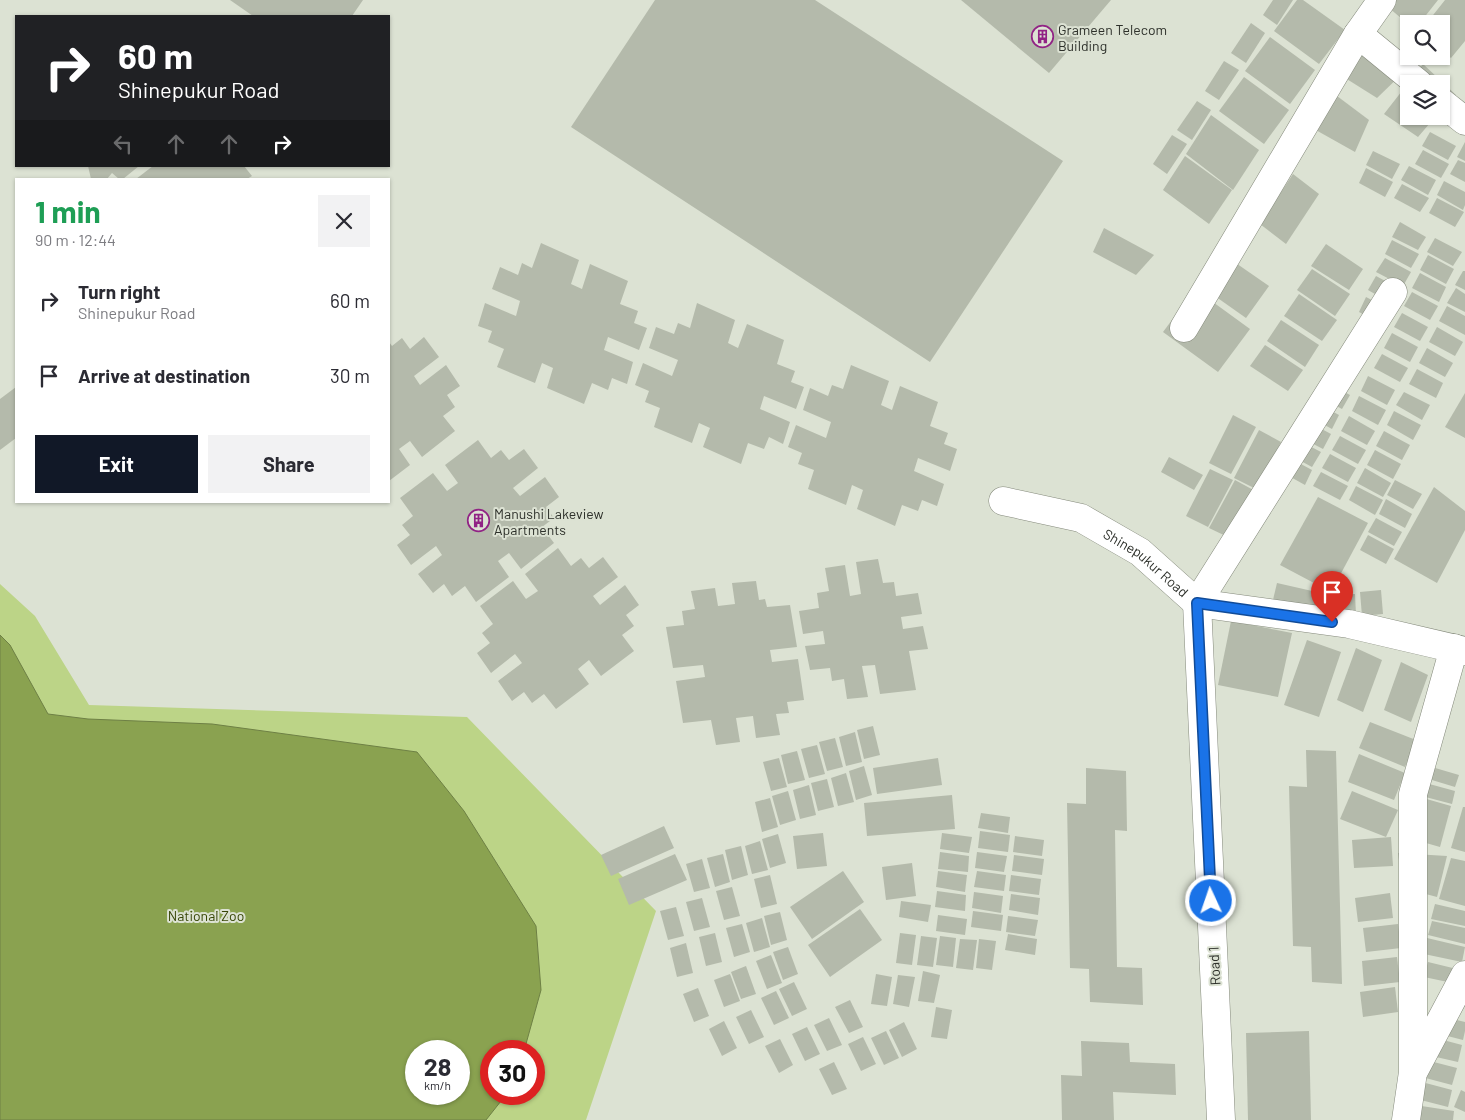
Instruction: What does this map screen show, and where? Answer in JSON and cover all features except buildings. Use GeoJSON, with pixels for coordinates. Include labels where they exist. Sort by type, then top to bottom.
{"type":"FeatureCollection","features":[{"type":"Feature","properties":{"kind":"street"},"geometry":{"type":"LineString","coordinates":[[1184,328],[1358,34],[1382,0]]}},
{"type":"Feature","properties":{"kind":"street"},"geometry":{"type":"LineString","coordinates":[[1358,34],[1408,75]]}},
{"type":"Feature","properties":{"kind":"street"},"geometry":{"type":"LineString","coordinates":[[1450,109],[1465,121]]}},
{"type":"Feature","properties":{"kind":"street"},"geometry":{"type":"LineString","coordinates":[[1197,603],[1393,292]]}},
{"type":"Feature","properties":{"kind":"street","name":"Shinepukur Road"},"geometry":{"type":"LineString","coordinates":[[1003,501],[1081,518],[1140,552],[1197,603],[1349,624],[1460,650]]}},
{"type":"Feature","properties":{"kind":"street","name":"Road 1"},"geometry":{"type":"LineString","coordinates":[[1197,603],[1221,1120]]}},
{"type":"Feature","properties":{"kind":"street"},"geometry":{"type":"LineString","coordinates":[[1406,1120],[1413,1072],[1413,794],[1460,650]]}},
{"type":"Feature","properties":{"kind":"street"},"geometry":{"type":"LineString","coordinates":[[1413,1072],[1465,975]]}},
{"type":"Feature","properties":{"kind":"green space","name":"National Zoo"},"geometry":{"type":"Polygon","coordinates":[[[0,584],[35,616],[89,705],[467,717],[656,911],[586,1120],[0,1120],[0,584]]]}},
{"type":"Feature","properties":{"kind":"shaded area","name":"National Zoo"},"geometry":{"type":"Polygon","coordinates":[[[0,635],[10,645],[48,714],[88,719],[212,724],[417,752],[464,811],[536,926],[541,990],[527,1040],[480,1040],[480,1105],[498,1105],[486,1120],[0,1120],[0,635]]]}},
{"type":"Feature","properties":{"kind":"place","name":"Grameen Telecom Building"},"geometry":{"type":"Point","coordinates":[1042,37]}},
{"type":"Feature","properties":{"kind":"place","name":"Manushi Lakeview Apartments"},"geometry":{"type":"Point","coordinates":[478,521]}},
{"type":"Feature","properties":{"kind":"route"},"geometry":{"type":"LineString","coordinates":[[1211,901],[1197,603],[1332,622]]}}]}
